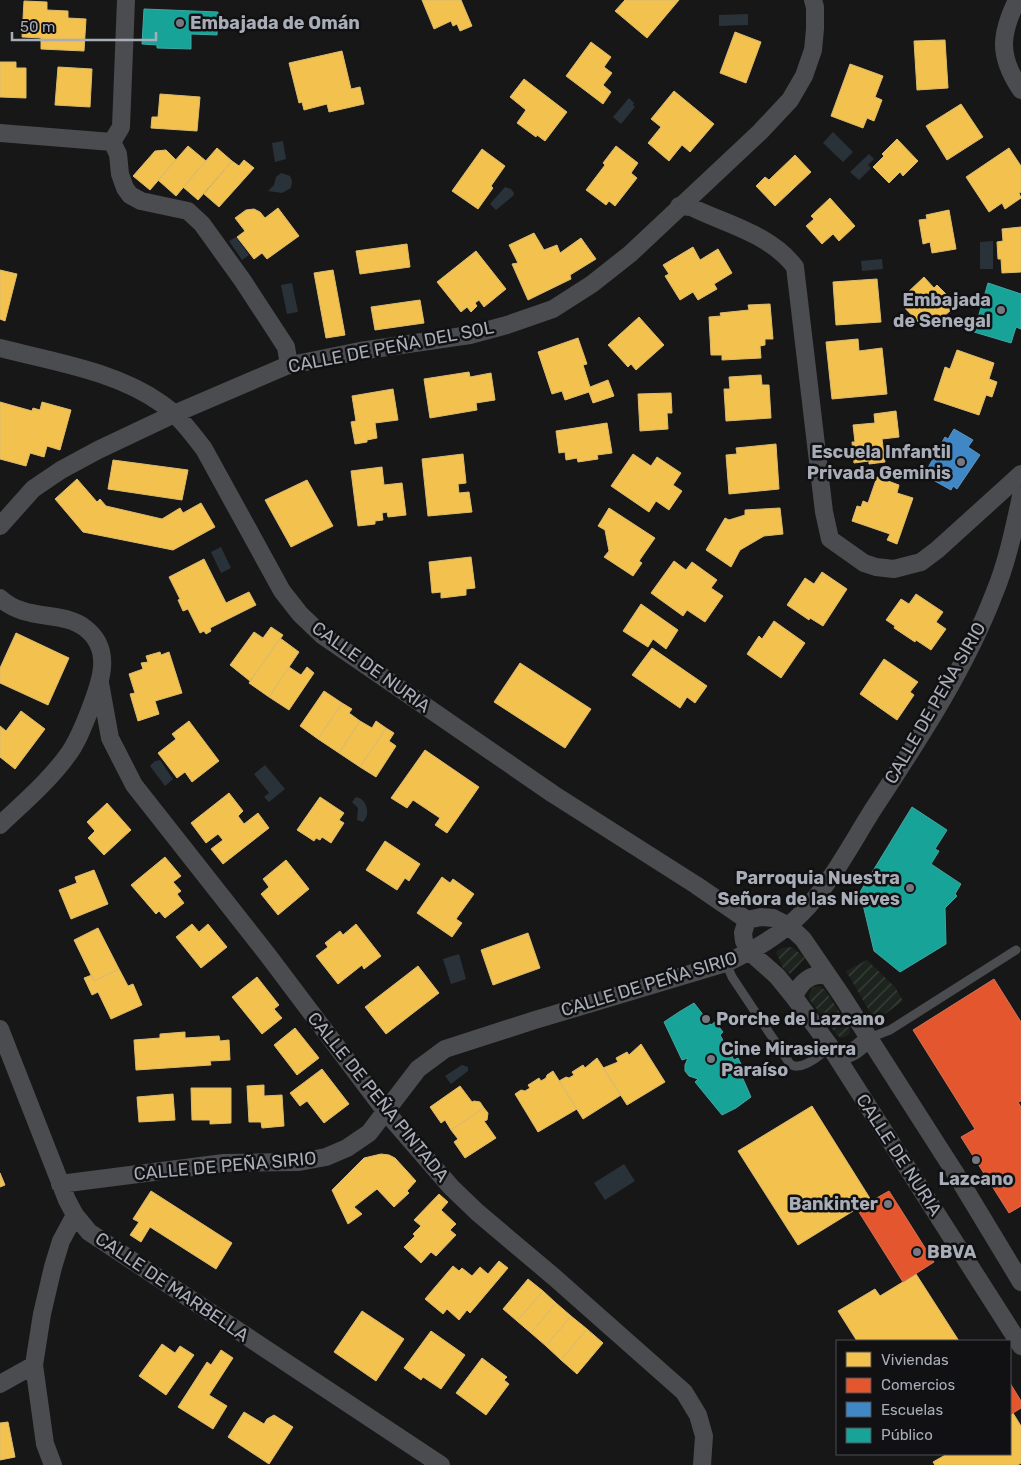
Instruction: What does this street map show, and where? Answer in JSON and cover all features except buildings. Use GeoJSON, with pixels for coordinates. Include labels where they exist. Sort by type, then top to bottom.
{"type":"FeatureCollection","features":[{"type":"Feature","properties":{"kind":"street"},"geometry":{"type":"LineString","coordinates":[[112,142],[120,127],[126,0]]}},
{"type":"Feature","properties":{"kind":"street","name":"CALLE DE PEÑA DEL SOL"},"geometry":{"type":"LineString","coordinates":[[0,526],[33,489],[47,478],[98,450],[174,414],[286,366],[360,351],[470,335],[507,326],[553,309],[592,284],[630,254],[760,132],[790,100],[804,76],[812,50],[815,22],[813,0]]}},
{"type":"Feature","properties":{"kind":"street"},"geometry":{"type":"LineString","coordinates":[[1017,0],[1005,28],[1004,49],[1008,70],[1021,90]]}},
{"type":"Feature","properties":{"kind":"street"},"geometry":{"type":"LineString","coordinates":[[0,133],[112,142]]}},
{"type":"Feature","properties":{"kind":"street"},"geometry":{"type":"LineString","coordinates":[[112,142],[118,154],[120,174],[125,188],[130,195],[141,201],[188,211],[202,224],[244,281],[286,347],[288,359],[286,366]]}},
{"type":"Feature","properties":{"kind":"street"},"geometry":{"type":"LineString","coordinates":[[679,206],[692,207],[762,238],[788,257],[795,267],[822,503],[830,539],[855,557],[876,567],[894,569],[921,562],[937,550],[1021,474]]}},
{"type":"Feature","properties":{"kind":"street","name":"CALLE DE NURIA"},"geometry":{"type":"LineString","coordinates":[[0,348],[98,374],[161,403],[190,430],[204,449],[282,591],[300,614],[322,635],[554,794],[747,920],[773,918],[789,926],[803,939],[869,1038],[954,1171],[1021,1282]]}},
{"type":"Feature","properties":{"kind":"street","name":"CALLE DE PEÑA SIRIO"},"geometry":{"type":"LineString","coordinates":[[60,1184],[224,1163],[299,1162],[326,1157],[347,1148],[369,1133],[418,1069],[444,1049],[726,963],[750,952],[773,938],[802,913],[821,890],[914,745],[966,656],[995,592],[1018,522],[1021,496]]}},
{"type":"Feature","properties":{"kind":"street"},"geometry":{"type":"LineString","coordinates":[[0,598],[15,609],[74,622],[84,627],[96,639],[101,652],[102,668],[100,683],[82,730],[68,755],[53,774],[0,825]]}},
{"type":"Feature","properties":{"kind":"street","name":"CALLE DE PEÑA PINTADA"},"geometry":{"type":"LineString","coordinates":[[100,683],[110,738],[134,785],[267,954],[386,1112],[451,1187],[477,1212],[684,1392],[698,1415],[704,1436],[702,1465]]}},
{"type":"Feature","properties":{"kind":"street"},"geometry":{"type":"LineString","coordinates":[[747,920],[743,932],[744,941],[750,952]]}},
{"type":"Feature","properties":{"kind":"street","name":"CALLE DE NURIA"},"geometry":{"type":"LineString","coordinates":[[750,952],[770,969],[794,997],[832,1050],[1021,1346]]}},
{"type":"Feature","properties":{"kind":"street"},"geometry":{"type":"LineString","coordinates":[[794,997],[798,988],[812,976],[820,974],[828,976]]}},
{"type":"Feature","properties":{"kind":"street","name":"CALLE DE MARBELLA"},"geometry":{"type":"LineString","coordinates":[[0,1029],[60,1184],[75,1215],[95,1237],[441,1465]]}},
{"type":"Feature","properties":{"kind":"street"},"geometry":{"type":"LineString","coordinates":[[832,1050],[847,1055],[855,1052],[869,1038]]}},
{"type":"Feature","properties":{"kind":"street"},"geometry":{"type":"LineString","coordinates":[[53,1465],[45,1444],[34,1365],[52,1267],[61,1241],[75,1215]]}},
{"type":"Feature","properties":{"kind":"street"},"geometry":{"type":"LineString","coordinates":[[0,1384],[34,1365]]}},
{"type":"Feature","properties":{"kind":"lane"},"geometry":{"type":"LineString","coordinates":[[869,1038],[890,1030],[1016,950]]}},
{"type":"Feature","properties":{"kind":"lane"},"geometry":{"type":"LineString","coordinates":[[726,963],[732,977],[790,1064],[796,1067],[800,1066],[832,1050]]}},
{"type":"Feature","properties":{"kind":"shaded area"},"geometry":{"type":"Polygon","coordinates":[[[748,14],[748,25],[719,26],[719,15],[748,14]]]}},
{"type":"Feature","properties":{"kind":"shaded area"},"geometry":{"type":"Polygon","coordinates":[[[629,98],[635,107],[621,124],[613,117],[629,98]]]}},
{"type":"Feature","properties":{"kind":"shaded area"},"geometry":{"type":"Polygon","coordinates":[[[833,132],[853,152],[843,162],[823,143],[833,132]]]}},
{"type":"Feature","properties":{"kind":"shaded area"},"geometry":{"type":"Polygon","coordinates":[[[283,141],[286,159],[275,162],[272,143],[283,141]]]}},
{"type":"Feature","properties":{"kind":"shaded area"},"geometry":{"type":"Polygon","coordinates":[[[869,154],[874,159],[868,165],[871,168],[859,180],[850,172],[869,154]]]}},
{"type":"Feature","properties":{"kind":"shaded area"},"geometry":{"type":"Polygon","coordinates":[[[281,173],[290,176],[292,181],[291,188],[282,193],[268,191],[274,185],[276,177],[281,173]]]}},
{"type":"Feature","properties":{"kind":"shaded area"},"geometry":{"type":"Polygon","coordinates":[[[505,187],[511,189],[514,193],[513,196],[496,210],[490,204],[505,187]]]}},
{"type":"Feature","properties":{"kind":"shaded area"},"geometry":{"type":"Polygon","coordinates":[[[236,237],[249,255],[242,260],[229,241],[236,237]]]}},
{"type":"Feature","properties":{"kind":"shaded area"},"geometry":{"type":"Polygon","coordinates":[[[993,241],[993,269],[980,269],[980,242],[993,241]]]}},
{"type":"Feature","properties":{"kind":"shaded area"},"geometry":{"type":"Polygon","coordinates":[[[882,259],[883,269],[862,271],[861,261],[882,259]]]}},
{"type":"Feature","properties":{"kind":"shaded area"},"geometry":{"type":"Polygon","coordinates":[[[292,283],[298,312],[287,314],[281,285],[292,283]]]}},
{"type":"Feature","properties":{"kind":"shaded area"},"geometry":{"type":"Polygon","coordinates":[[[221,547],[231,568],[221,573],[211,552],[221,547]]]}},
{"type":"Feature","properties":{"kind":"shaded area"},"geometry":{"type":"Polygon","coordinates":[[[160,760],[173,779],[165,786],[150,766],[155,761],[160,760]]]}},
{"type":"Feature","properties":{"kind":"shaded area"},"geometry":{"type":"Polygon","coordinates":[[[265,765],[285,789],[269,802],[264,797],[269,793],[254,774],[265,765]]]}},
{"type":"Feature","properties":{"kind":"shaded area"},"geometry":{"type":"Polygon","coordinates":[[[356,797],[360,798],[367,807],[367,815],[363,822],[357,820],[358,808],[352,802],[356,797]]]}},
{"type":"Feature","properties":{"kind":"shaded area"},"geometry":{"type":"Polygon","coordinates":[[[792,947],[805,958],[790,974],[783,968],[776,952],[782,948],[792,947]]]}},
{"type":"Feature","properties":{"kind":"shaded area"},"geometry":{"type":"Polygon","coordinates":[[[459,954],[466,979],[451,984],[443,959],[459,954]]]}},
{"type":"Feature","properties":{"kind":"shaded area"},"geometry":{"type":"Polygon","coordinates":[[[867,960],[895,987],[903,1001],[882,1016],[871,1014],[846,971],[867,960]]]}},
{"type":"Feature","properties":{"kind":"shaded area"},"geometry":{"type":"Polygon","coordinates":[[[819,986],[825,990],[850,1028],[850,1033],[847,1036],[841,1038],[837,1035],[809,999],[809,994],[813,987],[819,986]]]}},
{"type":"Feature","properties":{"kind":"shaded area"},"geometry":{"type":"Polygon","coordinates":[[[462,1065],[468,1067],[468,1071],[451,1084],[445,1076],[462,1065]]]}},
{"type":"Feature","properties":{"kind":"shaded area"},"geometry":{"type":"Polygon","coordinates":[[[624,1164],[635,1181],[605,1200],[594,1183],[624,1164]]]}},
{"type":"Feature","properties":{"kind":"place","name":"Embajada de Omán"},"geometry":{"type":"Point","coordinates":[180,23]}},
{"type":"Feature","properties":{"kind":"place","name":"Embajada de Senegal"},"geometry":{"type":"Point","coordinates":[1001,310]}},
{"type":"Feature","properties":{"kind":"place","name":"Escuela Infantil Privada Geminis"},"geometry":{"type":"Point","coordinates":[961,462]}},
{"type":"Feature","properties":{"kind":"place","name":"Parroquia Nuestra Señora de las Nieves"},"geometry":{"type":"Point","coordinates":[910,888]}},
{"type":"Feature","properties":{"kind":"place","name":"Porche de Lazcano"},"geometry":{"type":"Point","coordinates":[706,1019]}},
{"type":"Feature","properties":{"kind":"place","name":"Cine Mirasierra Paraíso"},"geometry":{"type":"Point","coordinates":[711,1059]}},
{"type":"Feature","properties":{"kind":"place","name":"Lazcano"},"geometry":{"type":"Point","coordinates":[976,1160]}},
{"type":"Feature","properties":{"kind":"place","name":"Bankinter"},"geometry":{"type":"Point","coordinates":[888,1204]}},
{"type":"Feature","properties":{"kind":"place","name":"BBVA"},"geometry":{"type":"Point","coordinates":[917,1252]}}]}
